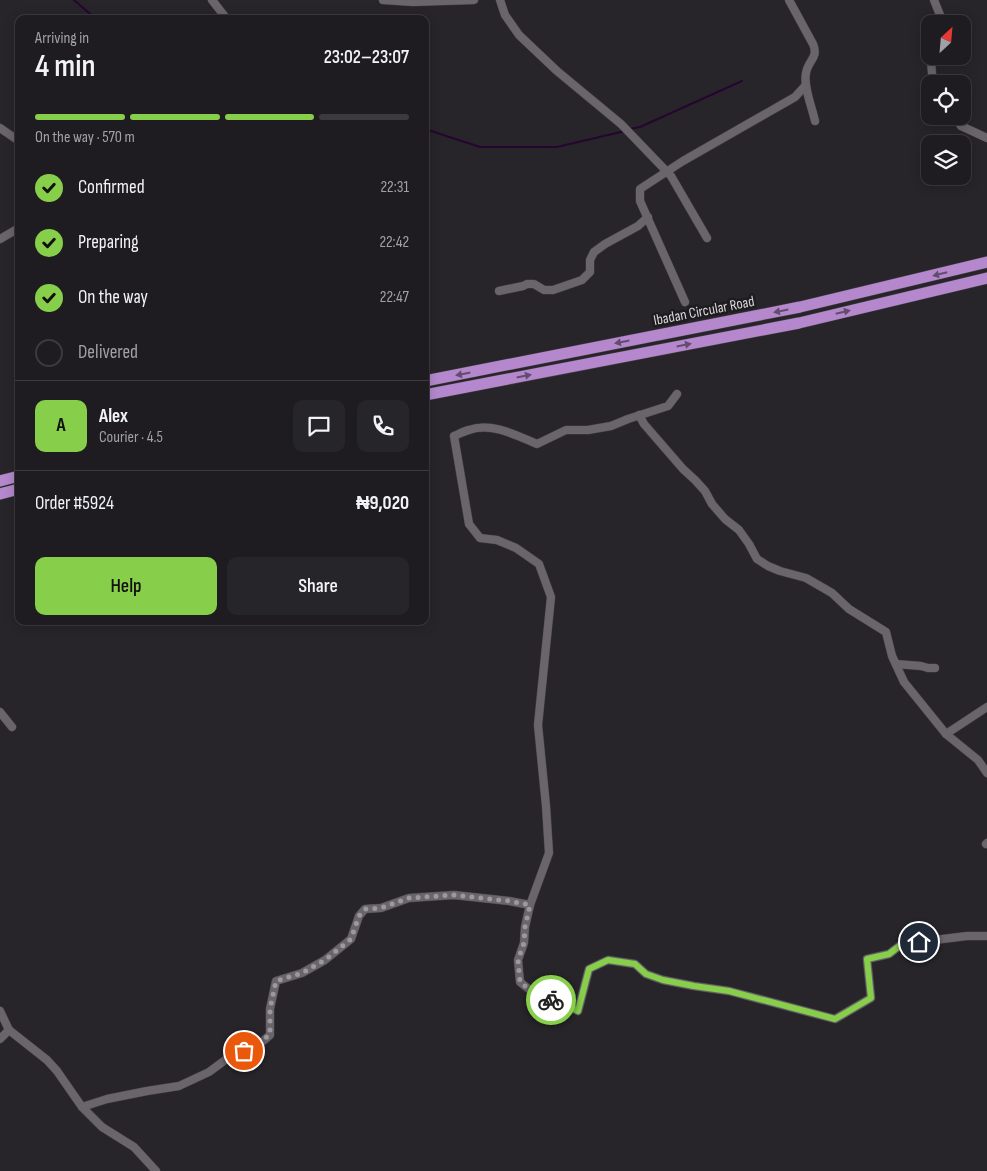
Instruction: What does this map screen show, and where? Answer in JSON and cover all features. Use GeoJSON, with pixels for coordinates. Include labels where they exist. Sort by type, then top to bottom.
{"type":"FeatureCollection","features":[{"type":"Feature","properties":{"kind":"highway","name":"Ibadan Circular Road"},"geometry":{"type":"LineString","coordinates":[[429,380],[800,307],[987,262]]}},
{"type":"Feature","properties":{"kind":"highway","name":"Ibadan Circular Road"},"geometry":{"type":"LineString","coordinates":[[429,394],[799,323],[987,278]]}},
{"type":"Feature","properties":{"kind":"highway"},"geometry":{"type":"LineString","coordinates":[[0,481],[15,477]]}},
{"type":"Feature","properties":{"kind":"highway"},"geometry":{"type":"LineString","coordinates":[[0,494],[15,490]]}},
{"type":"Feature","properties":{"kind":"street"},"geometry":{"type":"LineString","coordinates":[[212,0],[224,15]]}},
{"type":"Feature","properties":{"kind":"street"},"geometry":{"type":"LineString","coordinates":[[382,0],[413,2],[474,0]]}},
{"type":"Feature","properties":{"kind":"street"},"geometry":{"type":"LineString","coordinates":[[500,0],[505,15],[519,35],[557,71],[621,124],[671,176],[707,238]]}},
{"type":"Feature","properties":{"kind":"street"},"geometry":{"type":"LineString","coordinates":[[789,0],[816,50],[805,74],[805,86],[815,120]]}},
{"type":"Feature","properties":{"kind":"street"},"geometry":{"type":"LineString","coordinates":[[934,0],[940,15]]}},
{"type":"Feature","properties":{"kind":"street"},"geometry":{"type":"LineString","coordinates":[[685,302],[640,201],[640,190],[683,161],[795,97],[805,86]]}},
{"type":"Feature","properties":{"kind":"street"},"geometry":{"type":"LineString","coordinates":[[960,125],[987,138]]}},
{"type":"Feature","properties":{"kind":"street"},"geometry":{"type":"LineString","coordinates":[[0,128],[15,139]]}},
{"type":"Feature","properties":{"kind":"street"},"geometry":{"type":"LineString","coordinates":[[500,291],[528,284],[534,284],[544,290],[553,290],[582,280],[590,272],[590,260],[594,252],[638,226],[648,217]]}},
{"type":"Feature","properties":{"kind":"street"},"geometry":{"type":"LineString","coordinates":[[0,239],[15,230]]}},
{"type":"Feature","properties":{"kind":"street"},"geometry":{"type":"LineString","coordinates":[[677,394],[668,406],[611,426],[588,430],[566,430],[537,444],[505,431],[485,428],[470,429],[454,436],[469,524],[480,538],[497,540],[516,548],[539,564],[551,597],[538,725],[549,853],[530,905],[525,927],[524,943],[518,960],[520,982],[540,998],[560,1002],[578,1011],[589,969],[608,960],[635,964],[646,974],[663,980],[729,991],[835,1019],[871,998],[867,959],[889,954],[902,944],[967,936],[987,936]]}},
{"type":"Feature","properties":{"kind":"street"},"geometry":{"type":"LineString","coordinates":[[639,415],[644,424],[683,469],[705,491],[712,504],[725,519],[739,530],[757,559],[780,571],[806,578],[832,593],[849,609],[886,632],[892,656],[904,682],[946,734],[978,760],[987,773]]}},
{"type":"Feature","properties":{"kind":"street"},"geometry":{"type":"LineString","coordinates":[[896,664],[935,668]]}},
{"type":"Feature","properties":{"kind":"street"},"geometry":{"type":"LineString","coordinates":[[946,734],[987,707]]}},
{"type":"Feature","properties":{"kind":"street"},"geometry":{"type":"LineString","coordinates":[[0,712],[12,727]]}},
{"type":"Feature","properties":{"kind":"street"},"geometry":{"type":"LineString","coordinates":[[82,1107],[123,1096],[179,1086],[209,1072],[232,1055],[255,1048],[270,1034],[270,1009],[276,981],[302,973],[332,955],[351,939],[359,916],[365,909],[381,908],[409,898],[454,895],[530,905]]}},
{"type":"Feature","properties":{"kind":"street"},"geometry":{"type":"LineString","coordinates":[[0,1011],[9,1030],[47,1060],[82,1107],[102,1126],[134,1148],[156,1171]]}},
{"type":"Feature","properties":{"kind":"street"},"geometry":{"type":"LineString","coordinates":[[0,1039],[9,1030]]}},
{"type":"Feature","properties":{"kind":"waterway"},"geometry":{"type":"LineString","coordinates":[[74,0],[91,15]]}},
{"type":"Feature","properties":{"kind":"waterway"},"geometry":{"type":"LineString","coordinates":[[630,129],[640,127],[742,81]]}},
{"type":"Feature","properties":{"kind":"waterway"},"geometry":{"type":"LineString","coordinates":[[429,130],[480,147],[557,147],[625,131]]}},
{"type":"Feature","properties":{"kind":"way so far"},"geometry":{"type":"LineString","coordinates":[[244,1051],[255,1048],[270,1034],[270,1009],[276,981],[302,973],[325,960],[351,939],[359,916],[365,909],[381,908],[409,898],[454,895],[530,905],[525,927],[524,943],[518,960],[520,982],[540,998],[551,1000]]}},
{"type":"Feature","properties":{"kind":"route"},"geometry":{"type":"LineString","coordinates":[[551,1000],[560,1002],[578,1011],[589,969],[608,960],[635,964],[646,974],[663,980],[729,991],[835,1019],[871,998],[867,959],[889,954],[902,944],[919,942]]}}]}
